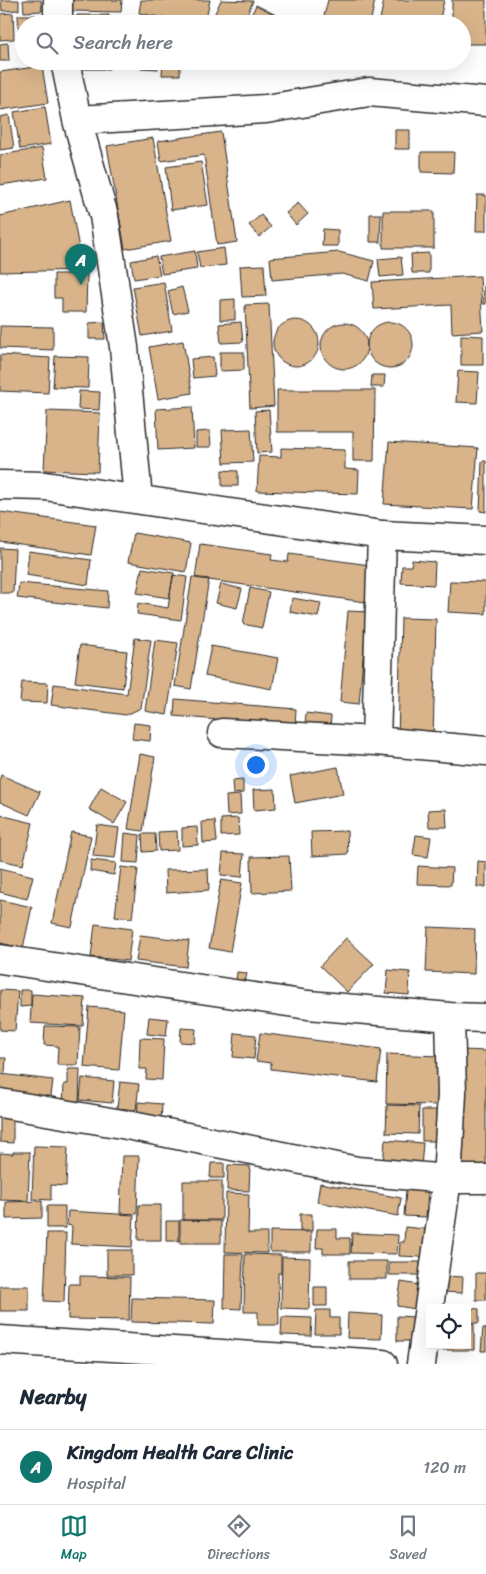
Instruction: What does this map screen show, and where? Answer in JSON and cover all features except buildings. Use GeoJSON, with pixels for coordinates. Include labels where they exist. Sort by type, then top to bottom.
{"type":"FeatureCollection","features":[{"type":"Feature","properties":{"kind":"street"},"geometry":{"type":"LineString","coordinates":[[58,0],[58,15]]}},
{"type":"Feature","properties":{"kind":"street"},"geometry":{"type":"LineString","coordinates":[[67,70],[77,120],[104,216],[124,347],[129,419],[138,499]]}},
{"type":"Feature","properties":{"kind":"street"},"geometry":{"type":"LineString","coordinates":[[77,120],[266,109],[369,92],[486,102]]}},
{"type":"Feature","properties":{"kind":"street"},"geometry":{"type":"LineString","coordinates":[[0,485],[45,486],[382,535],[486,540]]}},
{"type":"Feature","properties":{"kind":"street"},"geometry":{"type":"LineString","coordinates":[[376,742],[382,535]]}},
{"type":"Feature","properties":{"kind":"street"},"geometry":{"type":"LineString","coordinates":[[222,733],[486,751]]}},
{"type":"Feature","properties":{"kind":"street"},"geometry":{"type":"LineString","coordinates":[[0,959],[308,1005],[450,1017],[486,1018]]}},
{"type":"Feature","properties":{"kind":"street"},"geometry":{"type":"LineString","coordinates":[[421,1364],[447,1179],[452,1094],[450,1017]]}},
{"type":"Feature","properties":{"kind":"street"},"geometry":{"type":"LineString","coordinates":[[0,1103],[122,1124],[357,1171],[447,1179],[486,1179]]}},
{"type":"Feature","properties":{"kind":"street"},"geometry":{"type":"LineString","coordinates":[[0,1340],[98,1355],[383,1364]]}},
{"type":"Feature","properties":{"kind":"place","name":"Kingdom Health Care Clinic"},"geometry":{"type":"Point","coordinates":[81,285]}}]}
